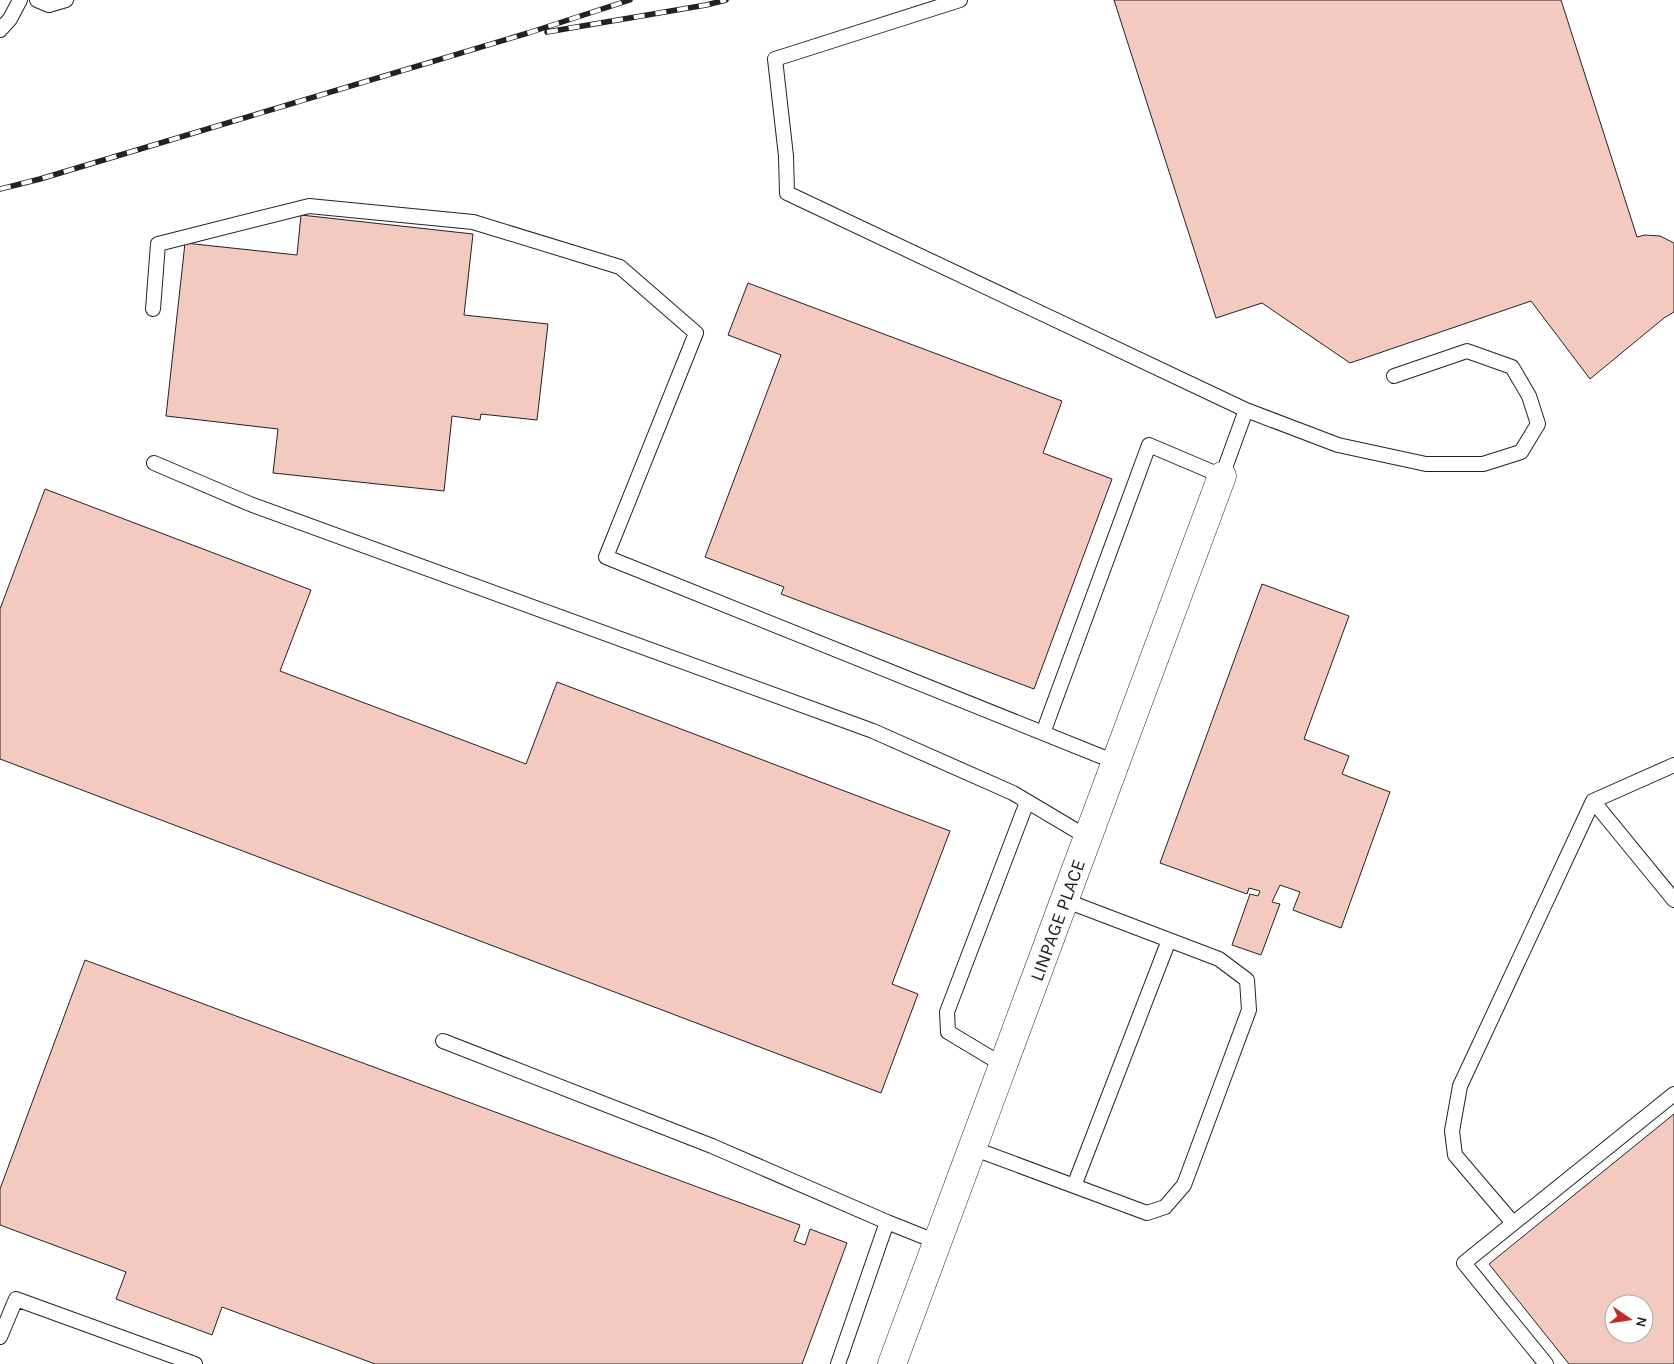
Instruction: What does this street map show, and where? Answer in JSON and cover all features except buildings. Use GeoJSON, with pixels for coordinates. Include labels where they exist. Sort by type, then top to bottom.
{"type":"FeatureCollection","features":[{"type":"Feature","properties":{"kind":"street","name":"LINPAGE PLACE"},"geometry":{"type":"LineString","coordinates":[[892,1364],[1222,476]]}},
{"type":"Feature","properties":{"kind":"lane"},"geometry":{"type":"LineString","coordinates":[[0,30],[10,19],[20,0]]}},
{"type":"Feature","properties":{"kind":"lane"},"geometry":{"type":"LineString","coordinates":[[37,0],[49,5],[66,0]]}},
{"type":"Feature","properties":{"kind":"lane"},"geometry":{"type":"LineString","coordinates":[[960,0],[775,60],[786,156],[787,193],[1246,410],[1338,445],[1426,464],[1483,464],[1521,452],[1538,424],[1529,396],[1512,367],[1467,351],[1394,376]]}},
{"type":"Feature","properties":{"kind":"lane"},"geometry":{"type":"LineString","coordinates":[[153,309],[158,244],[309,206],[473,222],[620,267],[696,333],[606,557],[1115,762]]}},
{"type":"Feature","properties":{"kind":"lane"},"geometry":{"type":"LineString","coordinates":[[1043,733],[1149,445],[1222,476],[1246,410]]}},
{"type":"Feature","properties":{"kind":"lane"},"geometry":{"type":"LineString","coordinates":[[154,463],[250,504],[873,731],[1013,793],[1088,837]]}},
{"type":"Feature","properties":{"kind":"lane"},"geometry":{"type":"LineString","coordinates":[[1514,1223],[1455,1156],[1452,1131],[1460,1086],[1593,801],[1674,765]]}},
{"type":"Feature","properties":{"kind":"lane"},"geometry":{"type":"LineString","coordinates":[[1593,801],[1674,900]]}},
{"type":"Feature","properties":{"kind":"lane"},"geometry":{"type":"LineString","coordinates":[[1003,1065],[948,1032],[947,1012],[1027,802]]}},
{"type":"Feature","properties":{"kind":"lane"},"geometry":{"type":"LineString","coordinates":[[972,1148],[1147,1213],[1165,1207],[1184,1185],[1249,1010],[1247,980],[1219,959],[1064,900]]}},
{"type":"Feature","properties":{"kind":"lane"},"geometry":{"type":"LineString","coordinates":[[1074,1186],[1169,940]]}},
{"type":"Feature","properties":{"kind":"lane"},"geometry":{"type":"LineString","coordinates":[[443,1041],[712,1146],[937,1242]]}},
{"type":"Feature","properties":{"kind":"lane"},"geometry":{"type":"LineString","coordinates":[[1546,1364],[1464,1263],[1674,1094]]}},
{"type":"Feature","properties":{"kind":"lane"},"geometry":{"type":"LineString","coordinates":[[838,1364],[888,1222]]}},
{"type":"Feature","properties":{"kind":"lane"},"geometry":{"type":"LineString","coordinates":[[0,1337],[16,1299],[195,1364]]}},
{"type":"Feature","properties":{"kind":"railway"},"geometry":{"type":"LineString","coordinates":[[0,189],[40,179],[528,33],[630,0]]}},
{"type":"Feature","properties":{"kind":"railway"},"geometry":{"type":"LineString","coordinates":[[547,32],[726,0]]}}]}
